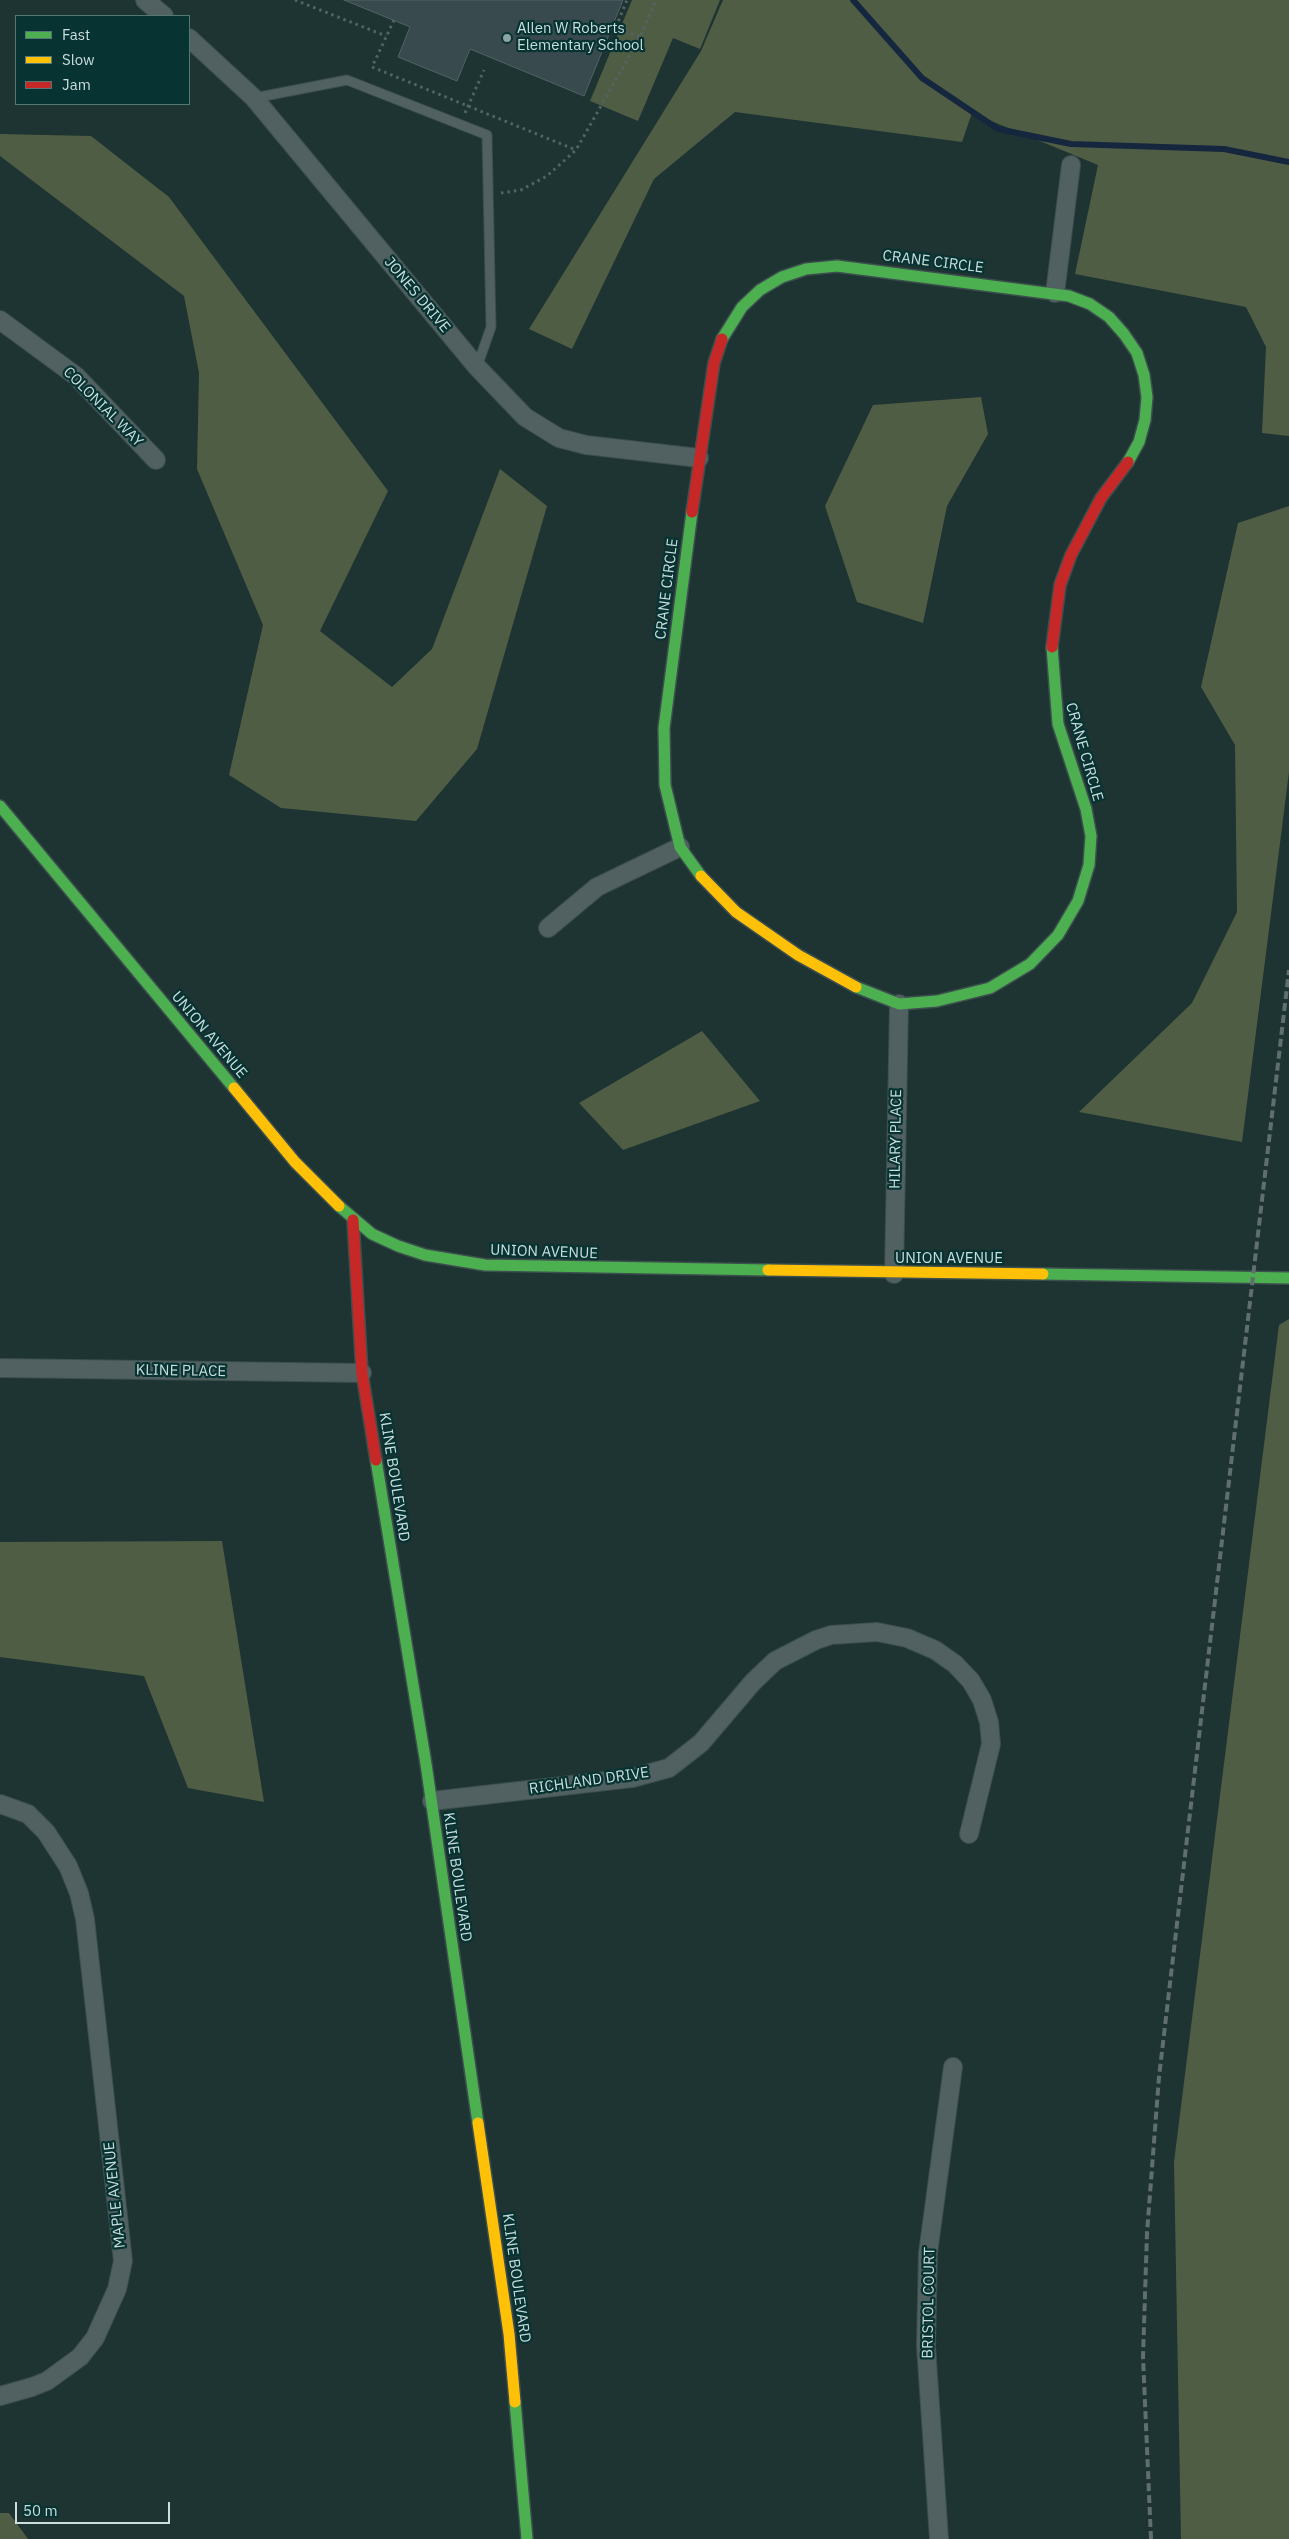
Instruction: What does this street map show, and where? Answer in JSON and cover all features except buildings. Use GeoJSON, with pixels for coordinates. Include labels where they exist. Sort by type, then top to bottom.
{"type":"FeatureCollection","features":[{"type":"Feature","properties":{"kind":"street"},"geometry":{"type":"LineString","coordinates":[[145,0],[163,15]]}},
{"type":"Feature","properties":{"kind":"street","name":"JONES DRIVE"},"geometry":{"type":"LineString","coordinates":[[190,39],[254,98],[477,367],[525,417],[559,438],[586,445],[699,458]]}},
{"type":"Feature","properties":{"kind":"street"},"geometry":{"type":"LineString","coordinates":[[1055,293],[1071,164]]}},
{"type":"Feature","properties":{"kind":"street","name":"CRANE CIRCLE"},"geometry":{"type":"LineString","coordinates":[[837,266],[1069,296],[1090,304],[1109,317],[1137,353],[1144,375],[1147,397],[1145,420],[1139,442],[1128,462],[1101,498],[1071,555],[1060,586],[1050,655],[1052,692],[1058,724],[1088,818],[1091,836],[1088,865],[1078,901],[1058,935],[1030,964],[990,988],[937,1002],[899,1004],[864,991],[798,954],[736,912],[702,877],[680,846],[665,786],[664,728],[699,458],[714,363],[722,339],[742,307],[760,290],[782,277],[806,269],[837,266]]}},
{"type":"Feature","properties":{"kind":"street","name":"COLONIAL WAY"},"geometry":{"type":"LineString","coordinates":[[0,320],[76,376],[156,460]]}},
{"type":"Feature","properties":{"kind":"street","name":"UNION AVENUE"},"geometry":{"type":"LineString","coordinates":[[0,806],[295,1162],[353,1220],[372,1234],[398,1246],[425,1255],[485,1266],[894,1274],[1289,1278]]}},
{"type":"Feature","properties":{"kind":"street"},"geometry":{"type":"LineString","coordinates":[[548,928],[597,887],[680,846]]}},
{"type":"Feature","properties":{"kind":"street","name":"HILARY PLACE"},"geometry":{"type":"LineString","coordinates":[[894,1274],[899,1004]]}},
{"type":"Feature","properties":{"kind":"street","name":"KLINE BOULEVARD"},"geometry":{"type":"LineString","coordinates":[[353,1220],[362,1373],[432,1801],[442,1884],[509,2334],[527,2539]]}},
{"type":"Feature","properties":{"kind":"street","name":"KLINE PLACE"},"geometry":{"type":"LineString","coordinates":[[0,1368],[362,1373]]}},
{"type":"Feature","properties":{"kind":"street","name":"RICHLAND DRIVE"},"geometry":{"type":"LineString","coordinates":[[432,1801],[632,1778],[669,1768],[701,1743],[753,1682],[775,1661],[816,1640],[846,1634],[877,1632],[907,1638],[935,1650],[955,1664],[971,1681],[982,1700],[989,1722],[990,1752],[969,1834]]}},
{"type":"Feature","properties":{"kind":"street","name":"MAPLE AVENUE"},"geometry":{"type":"LineString","coordinates":[[0,1804],[28,1814],[57,1846],[79,1893],[86,1932],[122,2260],[117,2290],[95,2338],[80,2358],[47,2381],[32,2388],[0,2396]]}},
{"type":"Feature","properties":{"kind":"street","name":"BRISTOL COURT"},"geometry":{"type":"LineString","coordinates":[[939,2539],[926,2346],[928,2253],[953,2067]]}},
{"type":"Feature","properties":{"kind":"lane"},"geometry":{"type":"LineString","coordinates":[[254,98],[348,80],[487,135],[491,327],[477,367]]}},
{"type":"Feature","properties":{"kind":"path"},"geometry":{"type":"LineString","coordinates":[[295,0],[386,36]]}},
{"type":"Feature","properties":{"kind":"path"},"geometry":{"type":"LineString","coordinates":[[627,0],[614,26],[640,37]]}},
{"type":"Feature","properties":{"kind":"path"},"geometry":{"type":"LineString","coordinates":[[488,195],[521,190],[547,176],[576,150],[640,37],[656,0]]}},
{"type":"Feature","properties":{"kind":"path"},"geometry":{"type":"LineString","coordinates":[[394,20],[372,67],[576,150]]}},
{"type":"Feature","properties":{"kind":"path"},"geometry":{"type":"LineString","coordinates":[[460,124],[484,70]]}},
{"type":"Feature","properties":{"kind":"green space"},"geometry":{"type":"Polygon","coordinates":[[[632,0],[720,0],[700,49],[673,38],[638,121],[590,101],[632,0]]]}},
{"type":"Feature","properties":{"kind":"green space"},"geometry":{"type":"Polygon","coordinates":[[[723,0],[1289,0],[1289,436],[1262,433],[1266,347],[1246,307],[1075,274],[1098,165],[972,113],[962,142],[735,112],[654,179],[572,349],[529,329],[701,51],[723,0]]]}},
{"type":"Feature","properties":{"kind":"green space"},"geometry":{"type":"Polygon","coordinates":[[[0,134],[91,136],[169,197],[388,491],[320,631],[392,687],[432,649],[500,469],[547,506],[477,749],[416,821],[281,808],[229,775],[263,625],[197,469],[199,373],[184,296],[0,156],[0,134]]]}},
{"type":"Feature","properties":{"kind":"green space"},"geometry":{"type":"Polygon","coordinates":[[[981,397],[988,434],[947,506],[923,623],[857,602],[825,506],[873,405],[981,397]]]}},
{"type":"Feature","properties":{"kind":"green space"},"geometry":{"type":"Polygon","coordinates":[[[1289,506],[1289,772],[1242,1142],[1079,1112],[1192,1003],[1237,912],[1235,745],[1201,687],[1238,523],[1289,506]]]}},
{"type":"Feature","properties":{"kind":"green space"},"geometry":{"type":"Polygon","coordinates":[[[702,1031],[760,1101],[623,1150],[579,1103],[702,1031]]]}},
{"type":"Feature","properties":{"kind":"green space"},"geometry":{"type":"Polygon","coordinates":[[[1289,1319],[1289,2539],[1181,2539],[1174,2162],[1279,1325],[1289,1319]]]}},
{"type":"Feature","properties":{"kind":"green space"},"geometry":{"type":"Polygon","coordinates":[[[222,1541],[264,1802],[188,1788],[144,1676],[0,1657],[0,1542],[222,1541]]]}},
{"type":"Feature","properties":{"kind":"green space"},"geometry":{"type":"Polygon","coordinates":[[[0,2513],[9,2513],[28,2539],[0,2539],[0,2513]]]}},
{"type":"Feature","properties":{"kind":"waterway"},"geometry":{"type":"LineString","coordinates":[[853,0],[922,78],[998,129],[1071,144],[1224,149],[1289,162]]}},
{"type":"Feature","properties":{"kind":"railway"},"geometry":{"type":"LineString","coordinates":[[1151,2539],[1143,2357],[1147,2233],[1159,2077],[1289,970]]}},
{"type":"Feature","properties":{"kind":"traffic: fast"},"geometry":{"type":"LineString","coordinates":[[837,266],[1069,296],[1090,304],[1109,317],[1124,334],[1137,353],[1144,375],[1147,397],[1145,420],[1139,442],[1128,462]]}},
{"type":"Feature","properties":{"kind":"traffic: fast"},"geometry":{"type":"LineString","coordinates":[[722,339],[742,307],[760,290],[782,277],[806,269],[837,266]]}},
{"type":"Feature","properties":{"kind":"traffic: fast"},"geometry":{"type":"LineString","coordinates":[[692,512],[664,728],[665,785],[680,847],[701,876]]}},
{"type":"Feature","properties":{"kind":"traffic: fast"},"geometry":{"type":"LineString","coordinates":[[856,987],[899,1004],[937,1001],[990,988],[1030,964],[1058,935],[1078,901],[1089,865],[1091,836],[1086,809],[1058,724],[1052,647]]}},
{"type":"Feature","properties":{"kind":"traffic: fast"},"geometry":{"type":"LineString","coordinates":[[0,806],[234,1088]]}},
{"type":"Feature","properties":{"kind":"traffic: fast"},"geometry":{"type":"LineString","coordinates":[[339,1206],[372,1234],[398,1246],[425,1255],[485,1265],[768,1270]]}},
{"type":"Feature","properties":{"kind":"traffic: fast"},"geometry":{"type":"LineString","coordinates":[[1043,1274],[1289,1278]]}},
{"type":"Feature","properties":{"kind":"traffic: fast"},"geometry":{"type":"LineString","coordinates":[[376,1460],[426,1764],[478,2123]]}},
{"type":"Feature","properties":{"kind":"traffic: fast"},"geometry":{"type":"LineString","coordinates":[[515,2402],[527,2539]]}},
{"type":"Feature","properties":{"kind":"traffic: slow"},"geometry":{"type":"LineString","coordinates":[[701,876],[736,912],[798,955],[856,987]]}},
{"type":"Feature","properties":{"kind":"traffic: slow"},"geometry":{"type":"LineString","coordinates":[[234,1088],[295,1162],[339,1206]]}},
{"type":"Feature","properties":{"kind":"traffic: slow"},"geometry":{"type":"LineString","coordinates":[[768,1270],[1043,1274]]}},
{"type":"Feature","properties":{"kind":"traffic: slow"},"geometry":{"type":"LineString","coordinates":[[478,2123],[509,2334],[515,2402]]}},
{"type":"Feature","properties":{"kind":"traffic: jam"},"geometry":{"type":"LineString","coordinates":[[692,512],[714,363],[722,339]]}},
{"type":"Feature","properties":{"kind":"traffic: jam"},"geometry":{"type":"LineString","coordinates":[[1052,647],[1060,585],[1071,555],[1101,498],[1128,462]]}},
{"type":"Feature","properties":{"kind":"traffic: jam"},"geometry":{"type":"LineString","coordinates":[[353,1220],[362,1373],[376,1460]]}},
{"type":"Feature","properties":{"kind":"place","name":"Allen W Roberts Elementary School"},"geometry":{"type":"Point","coordinates":[507,38]}}]}
